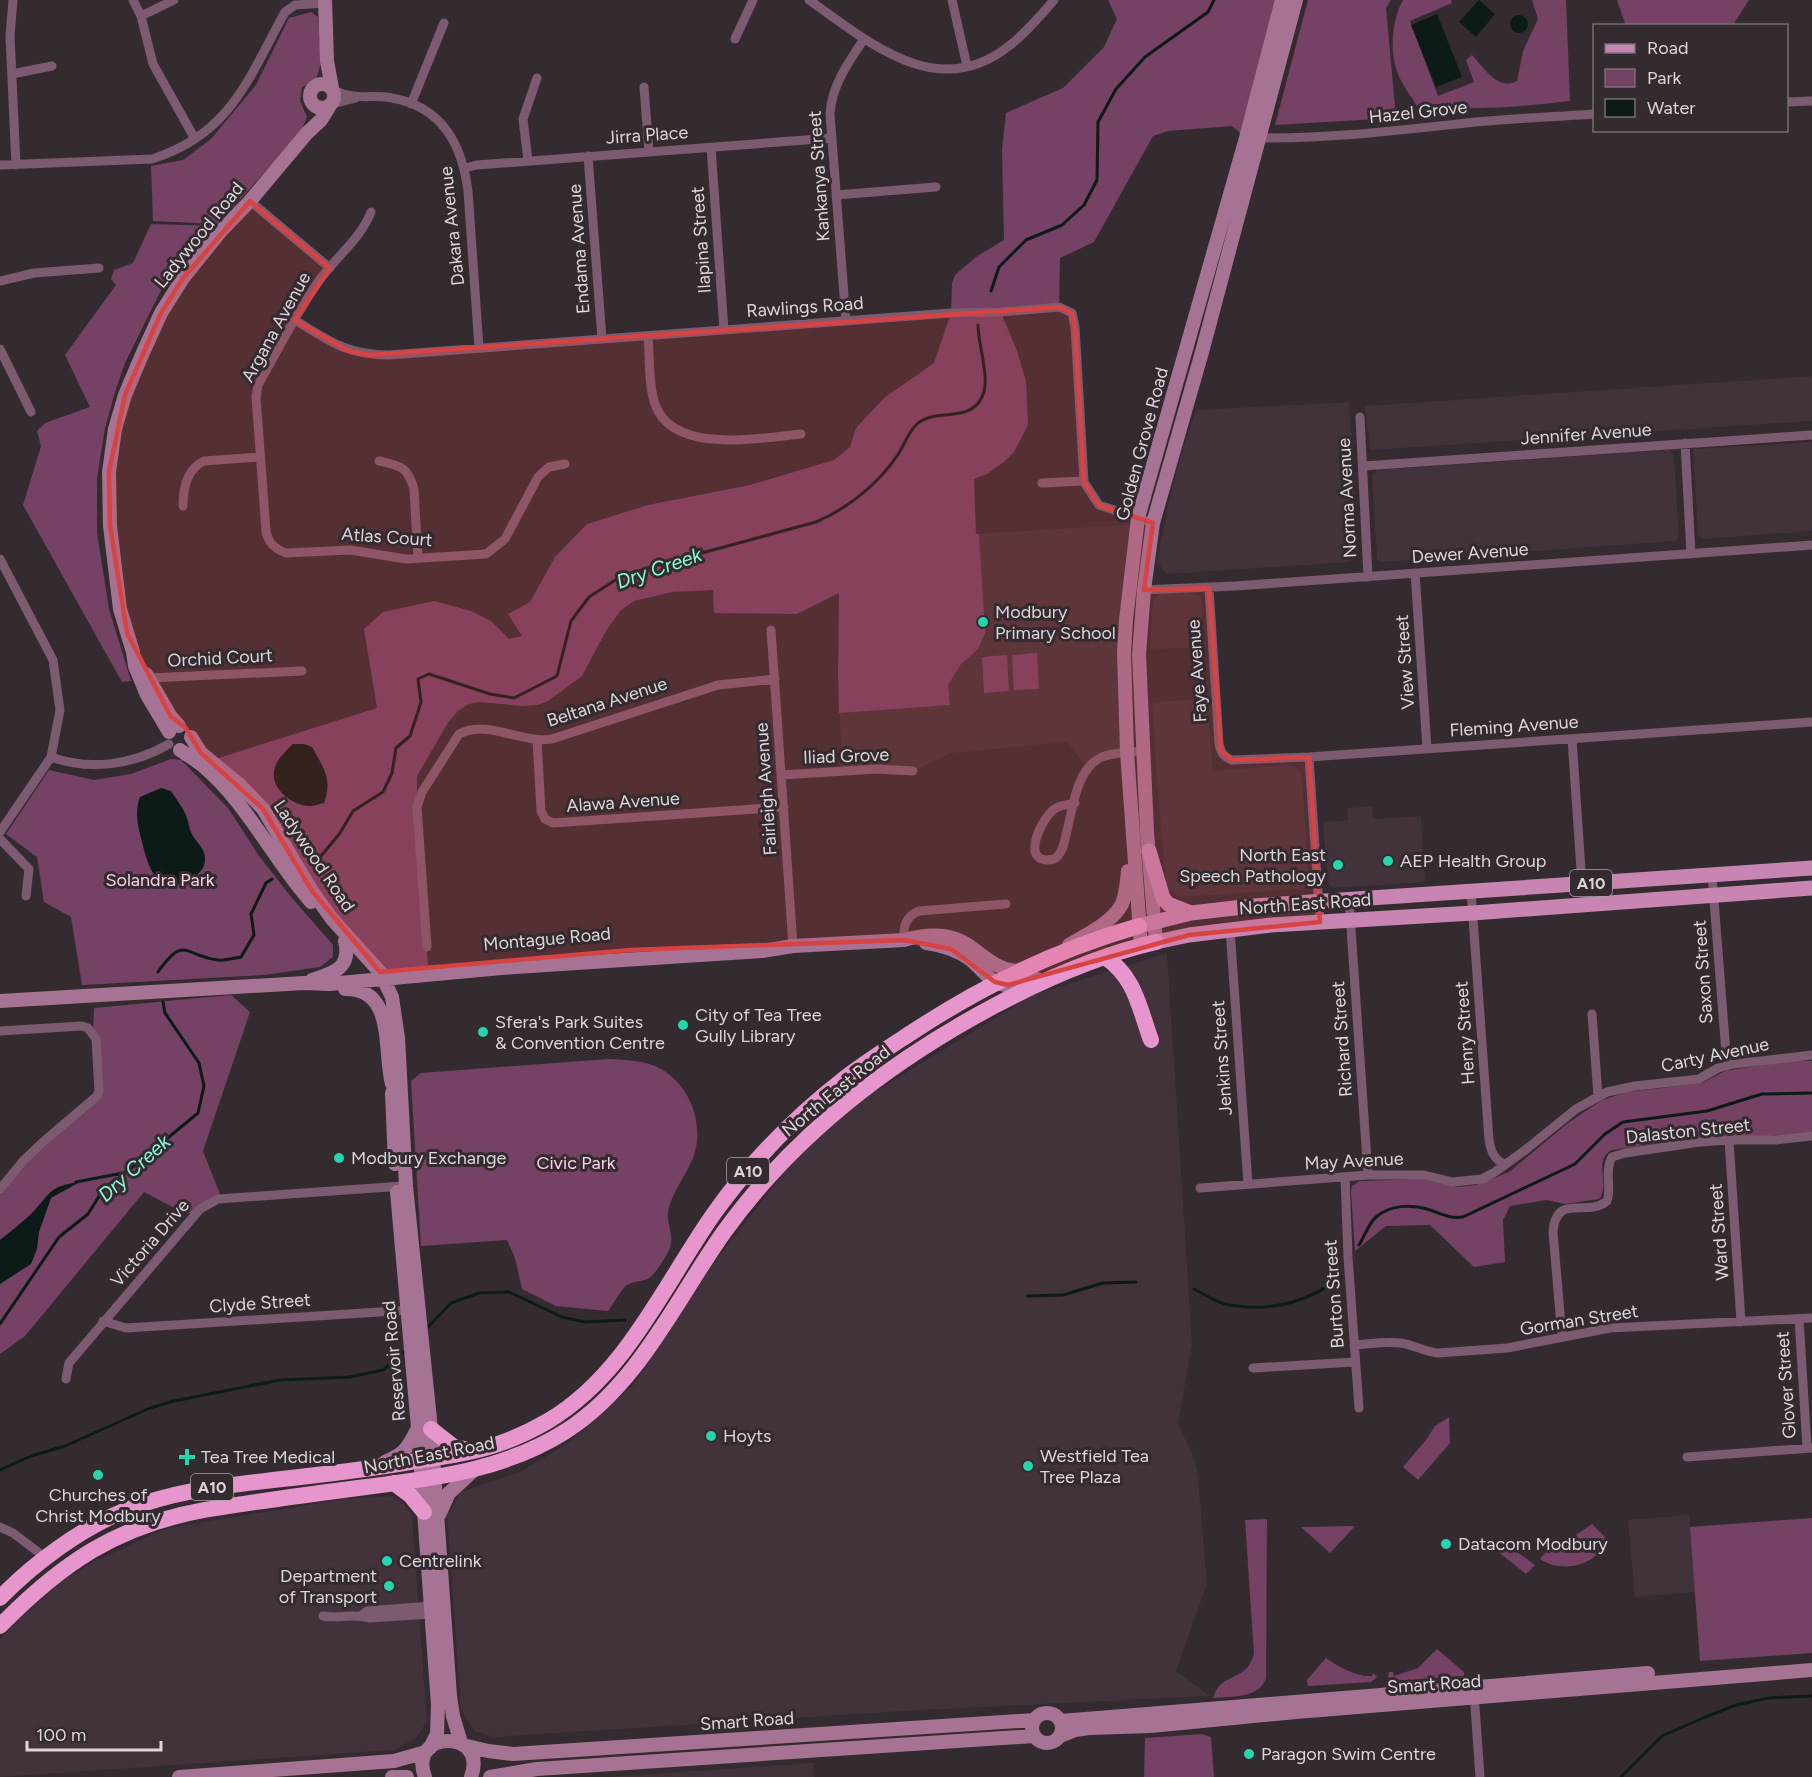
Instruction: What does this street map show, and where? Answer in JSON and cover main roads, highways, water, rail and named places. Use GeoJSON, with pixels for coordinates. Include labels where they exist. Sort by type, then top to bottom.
{"type":"FeatureCollection","features":[{"type":"Feature","properties":{"kind":"highway","name":"North East Road"},"geometry":{"type":"LineString","coordinates":[[0,1598],[31,1569],[95,1524],[125,1510],[162,1498],[208,1488],[363,1470],[477,1452],[526,1433],[552,1419],[598,1382],[615,1362],[735,1185],[802,1114],[846,1077],[948,1009],[995,982],[1081,944],[1147,924]]}},
{"type":"Feature","properties":{"kind":"highway","name":"North East Road"},"geometry":{"type":"LineString","coordinates":[[0,1626],[59,1572],[88,1552],[129,1531],[174,1516],[204,1510],[474,1470],[508,1460],[564,1432],[595,1410],[623,1382],[723,1234],[768,1177],[814,1131],[883,1075],[978,1015],[1067,971],[1149,944]]}},
{"type":"Feature","properties":{"kind":"highway"},"geometry":{"type":"LineString","coordinates":[[1105,957],[1119,967],[1131,982],[1150,1040]]}},
{"type":"Feature","properties":{"kind":"highway"},"geometry":{"type":"LineString","coordinates":[[872,1059],[883,1075]]}},
{"type":"Feature","properties":{"kind":"highway"},"geometry":{"type":"LineString","coordinates":[[653,1308],[667,1319]]}},
{"type":"Feature","properties":{"kind":"highway"},"geometry":{"type":"LineString","coordinates":[[425,1428],[454,1447],[477,1452]]}},
{"type":"Feature","properties":{"kind":"highway"},"geometry":{"type":"LineString","coordinates":[[394,1483],[431,1514]]}},
{"type":"Feature","properties":{"kind":"highway"},"geometry":{"type":"LineString","coordinates":[[71,1540],[94,1535],[123,1524],[129,1531]]}},
{"type":"Feature","properties":{"kind":"highway"},"geometry":{"type":"LineString","coordinates":[[46,1558],[59,1572]]}},
{"type":"Feature","properties":{"kind":"main road","name":"Golden Grove Road"},"geometry":{"type":"LineString","coordinates":[[1147,924],[1149,851],[1139,654],[1144,590],[1154,523],[1202,352],[1282,0]]}},
{"type":"Feature","properties":{"kind":"main road","name":"Golden Grove Road"},"geometry":{"type":"LineString","coordinates":[[1149,944],[1132,847],[1124,652],[1138,518],[1252,138],[1296,0]]}},
{"type":"Feature","properties":{"kind":"main road"},"geometry":{"type":"LineString","coordinates":[[311,102],[321,109],[330,105],[335,96],[328,87],[325,1]]}},
{"type":"Feature","properties":{"kind":"main road"},"geometry":{"type":"LineString","coordinates":[[307,133],[312,123],[310,94],[315,87],[328,87]]}},
{"type":"Feature","properties":{"kind":"main road","name":"Ladywood Road"},"geometry":{"type":"LineString","coordinates":[[330,105],[321,120],[220,232],[183,278],[161,313],[125,395],[115,429],[109,472],[110,526],[120,609],[133,651],[174,738],[236,800],[276,860],[377,976]]}},
{"type":"Feature","properties":{"kind":"main road","name":"Ladywood Road"},"geometry":{"type":"LineString","coordinates":[[174,738],[186,728],[201,753],[241,786],[263,809],[312,891],[377,976]]}},
{"type":"Feature","properties":{"kind":"main road"},"geometry":{"type":"LineString","coordinates":[[1050,957],[1115,914],[1122,903],[1132,847]]}},
{"type":"Feature","properties":{"kind":"main road"},"geometry":{"type":"LineString","coordinates":[[1149,851],[1163,898],[1168,904],[1191,914]]}},
{"type":"Feature","properties":{"kind":"main road","name":"North East Road"},"geometry":{"type":"LineString","coordinates":[[1147,924],[1191,914],[1252,906],[1812,868]]}},
{"type":"Feature","properties":{"kind":"main road","name":"North East Road"},"geometry":{"type":"LineString","coordinates":[[1149,944],[1189,934],[1230,929],[1812,888]]}},
{"type":"Feature","properties":{"kind":"main road","name":"Montague Road"},"geometry":{"type":"LineString","coordinates":[[904,940],[940,936],[953,938],[972,947],[992,964],[1017,971]]}},
{"type":"Feature","properties":{"kind":"main road","name":"Montague Road"},"geometry":{"type":"LineString","coordinates":[[0,1001],[304,983],[377,976],[762,951],[793,946],[904,940],[938,944],[959,952],[995,982]]}},
{"type":"Feature","properties":{"kind":"main road"},"geometry":{"type":"LineString","coordinates":[[304,983],[329,975],[341,968],[346,959],[345,941]]}},
{"type":"Feature","properties":{"kind":"main road"},"geometry":{"type":"LineString","coordinates":[[995,982],[1012,985],[1067,971]]}},
{"type":"Feature","properties":{"kind":"main road","name":"Reservoir Road"},"geometry":{"type":"LineString","coordinates":[[377,976],[390,1023],[392,1084],[401,1186],[451,1707],[462,1744],[473,1758],[471,1777]]}},
{"type":"Feature","properties":{"kind":"main road","name":"Reservoir Road"},"geometry":{"type":"LineString","coordinates":[[377,976],[395,1010],[398,1038],[401,1186]]}},
{"type":"Feature","properties":{"kind":"main road"},"geometry":{"type":"LineString","coordinates":[[304,983],[363,991],[369,995],[377,1005],[385,1023],[392,1084]]}},
{"type":"Feature","properties":{"kind":"main road"},"geometry":{"type":"LineString","coordinates":[[363,1470],[400,1456],[425,1428]]}},
{"type":"Feature","properties":{"kind":"main road"},"geometry":{"type":"LineString","coordinates":[[431,1514],[449,1493],[474,1470]]}},
{"type":"Feature","properties":{"kind":"main road","name":"Reservoir Road"},"geometry":{"type":"LineString","coordinates":[[425,1777],[423,1765],[437,1734],[438,1714],[431,1610],[431,1514]]}},
{"type":"Feature","properties":{"kind":"main road","name":"Smart Road"},"geometry":{"type":"LineString","coordinates":[[1061,1721],[1207,1721],[1474,1693],[1812,1662]]}},
{"type":"Feature","properties":{"kind":"main road","name":"Smart Road"},"geometry":{"type":"LineString","coordinates":[[1060,1737],[1075,1730],[1212,1707],[1637,1683],[1812,1670]]}},
{"type":"Feature","properties":{"kind":"main road"},"geometry":{"type":"LineString","coordinates":[[1041,1714],[1053,1714],[1061,1721],[1063,1728],[1060,1737],[1049,1743],[1040,1742],[1034,1736],[1032,1729],[1034,1720],[1041,1714]]}},
{"type":"Feature","properties":{"kind":"main road","name":"Smart Road"},"geometry":{"type":"LineString","coordinates":[[428,1750],[443,1740],[488,1751],[513,1754],[1034,1720]]}},
{"type":"Feature","properties":{"kind":"main road","name":"Smart Road"},"geometry":{"type":"LineString","coordinates":[[490,1777],[537,1769],[1034,1736]]}},
{"type":"Feature","properties":{"kind":"main road"},"geometry":{"type":"LineString","coordinates":[[179,1777],[394,1761],[428,1750]]}},
{"type":"Feature","properties":{"kind":"main road"},"geometry":{"type":"LineString","coordinates":[[392,1777],[407,1777]]}},
{"type":"Feature","properties":{"kind":"water"},"geometry":{"type":"Polygon","coordinates":[[[1479,0],[1495,14],[1476,37],[1459,22],[1479,0]]]}},
{"type":"Feature","properties":{"kind":"water"},"geometry":{"type":"Polygon","coordinates":[[[1437,14],[1462,77],[1436,87],[1411,25],[1437,14]]]}},
{"type":"Feature","properties":{"kind":"water"},"geometry":{"type":"Polygon","coordinates":[[[1519,15],[1525,18],[1528,24],[1525,30],[1519,33],[1513,30],[1510,24],[1513,18],[1519,15]]]}},
{"type":"Feature","properties":{"kind":"water"},"geometry":{"type":"Polygon","coordinates":[[[293,744],[312,747],[320,761],[327,780],[327,795],[324,803],[311,806],[302,805],[288,798],[278,788],[274,774],[275,767],[293,744]]]}},
{"type":"Feature","properties":{"kind":"water"},"geometry":{"type":"Polygon","coordinates":[[[161,788],[171,791],[180,804],[191,832],[205,856],[204,866],[197,875],[171,885],[163,883],[152,871],[138,825],[137,809],[140,797],[161,788]]]}},
{"type":"Feature","properties":{"kind":"water"},"geometry":{"type":"Polygon","coordinates":[[[80,1182],[51,1198],[31,1264],[0,1284],[0,1240],[30,1215],[50,1192],[61,1186],[80,1182]]]}},
{"type":"Feature","properties":{"kind":"waterway","name":"Dry Creek"},"geometry":{"type":"LineString","coordinates":[[991,291],[999,267],[1026,240],[1062,225],[1084,205],[1097,180],[1098,122],[1116,89],[1145,57],[1208,12],[1214,0]]}},
{"type":"Feature","properties":{"kind":"waterway","name":"Dry Creek"},"geometry":{"type":"LineString","coordinates":[[321,856],[340,833],[353,811],[383,792],[392,773],[396,748],[410,736],[421,702],[418,679],[429,674],[490,694],[514,698],[557,676],[571,621],[589,597],[620,577],[828,517],[861,495],[881,476],[917,424],[933,416],[961,413],[976,405],[982,397],[985,381],[978,325]]}},
{"type":"Feature","properties":{"kind":"waterway","name":"Dry Creek"},"geometry":{"type":"LineString","coordinates":[[158,972],[167,960],[180,950],[218,960],[241,957],[254,935],[251,914],[266,883],[272,879]]}},
{"type":"Feature","properties":{"kind":"waterway","name":"Dry Creek"},"geometry":{"type":"LineString","coordinates":[[0,1324],[59,1237],[88,1214],[101,1193],[198,1113],[204,1086],[199,1063],[165,1013],[163,1002]]}},
{"type":"Feature","properties":{"kind":"waterway"},"geometry":{"type":"LineString","coordinates":[[1359,1245],[1373,1220],[1388,1210],[1414,1206],[1448,1216],[1463,1217],[1575,1164],[1605,1134],[1623,1122],[1707,1111],[1762,1094],[1812,1093]]}},
{"type":"Feature","properties":{"kind":"waterway"},"geometry":{"type":"LineString","coordinates":[[76,1182],[123,1173]]}},
{"type":"Feature","properties":{"kind":"waterway"},"geometry":{"type":"LineString","coordinates":[[1194,1289],[1225,1304],[1265,1307],[1305,1298],[1330,1285],[1341,1276]]}},
{"type":"Feature","properties":{"kind":"waterway"},"geometry":{"type":"LineString","coordinates":[[1028,1296],[1063,1295],[1103,1283],[1136,1282]]}},
{"type":"Feature","properties":{"kind":"waterway"},"geometry":{"type":"LineString","coordinates":[[427,1328],[451,1303],[479,1293],[509,1292],[562,1317],[585,1322],[625,1320]]}},
{"type":"Feature","properties":{"kind":"waterway"},"geometry":{"type":"LineString","coordinates":[[0,1470],[31,1456],[65,1446],[150,1408],[280,1380],[350,1377],[383,1370],[404,1352]]}},
{"type":"Feature","properties":{"kind":"waterway"},"geometry":{"type":"LineString","coordinates":[[1621,1777],[1662,1736],[1703,1718],[1736,1705],[1768,1698],[1812,1696]]}},
{"type":"Feature","properties":{"kind":"place","name":"Modbury Primary School"},"geometry":{"type":"Point","coordinates":[983,622]}},
{"type":"Feature","properties":{"kind":"place","name":"AEP Health Group"},"geometry":{"type":"Point","coordinates":[1388,861]}},
{"type":"Feature","properties":{"kind":"place","name":"North East Speech Pathology"},"geometry":{"type":"Point","coordinates":[1338,865]}},
{"type":"Feature","properties":{"kind":"place","name":"City of Tea Tree Gully Library"},"geometry":{"type":"Point","coordinates":[683,1025]}},
{"type":"Feature","properties":{"kind":"place","name":"Sfera's Park Suites & Convention Centre"},"geometry":{"type":"Point","coordinates":[483,1032]}},
{"type":"Feature","properties":{"kind":"place","name":"Modbury Exchange"},"geometry":{"type":"Point","coordinates":[339,1158]}},
{"type":"Feature","properties":{"kind":"place","name":"Hoyts"},"geometry":{"type":"Point","coordinates":[711,1436]}},
{"type":"Feature","properties":{"kind":"place","name":"Tea Tree Medical"},"geometry":{"type":"Point","coordinates":[187,1457]}},
{"type":"Feature","properties":{"kind":"place","name":"Westfield Tea Tree Plaza"},"geometry":{"type":"Point","coordinates":[1028,1466]}},
{"type":"Feature","properties":{"kind":"place","name":"Churches of Christ Modbury"},"geometry":{"type":"Point","coordinates":[98,1475]}},
{"type":"Feature","properties":{"kind":"place","name":"Datacom Modbury"},"geometry":{"type":"Point","coordinates":[1446,1544]}},
{"type":"Feature","properties":{"kind":"place","name":"Centrelink"},"geometry":{"type":"Point","coordinates":[387,1561]}},
{"type":"Feature","properties":{"kind":"place","name":"Department of Transport"},"geometry":{"type":"Point","coordinates":[389,1586]}},
{"type":"Feature","properties":{"kind":"place","name":"Paragon Swim Centre"},"geometry":{"type":"Point","coordinates":[1249,1754]}},
{"type":"Feature","properties":{"kind":"park label","name":"Solandra Park"},"geometry":{"type":"Point","coordinates":[160,880]}},
{"type":"Feature","properties":{"kind":"park label","name":"Civic Park"},"geometry":{"type":"Point","coordinates":[576,1163]}}]}
